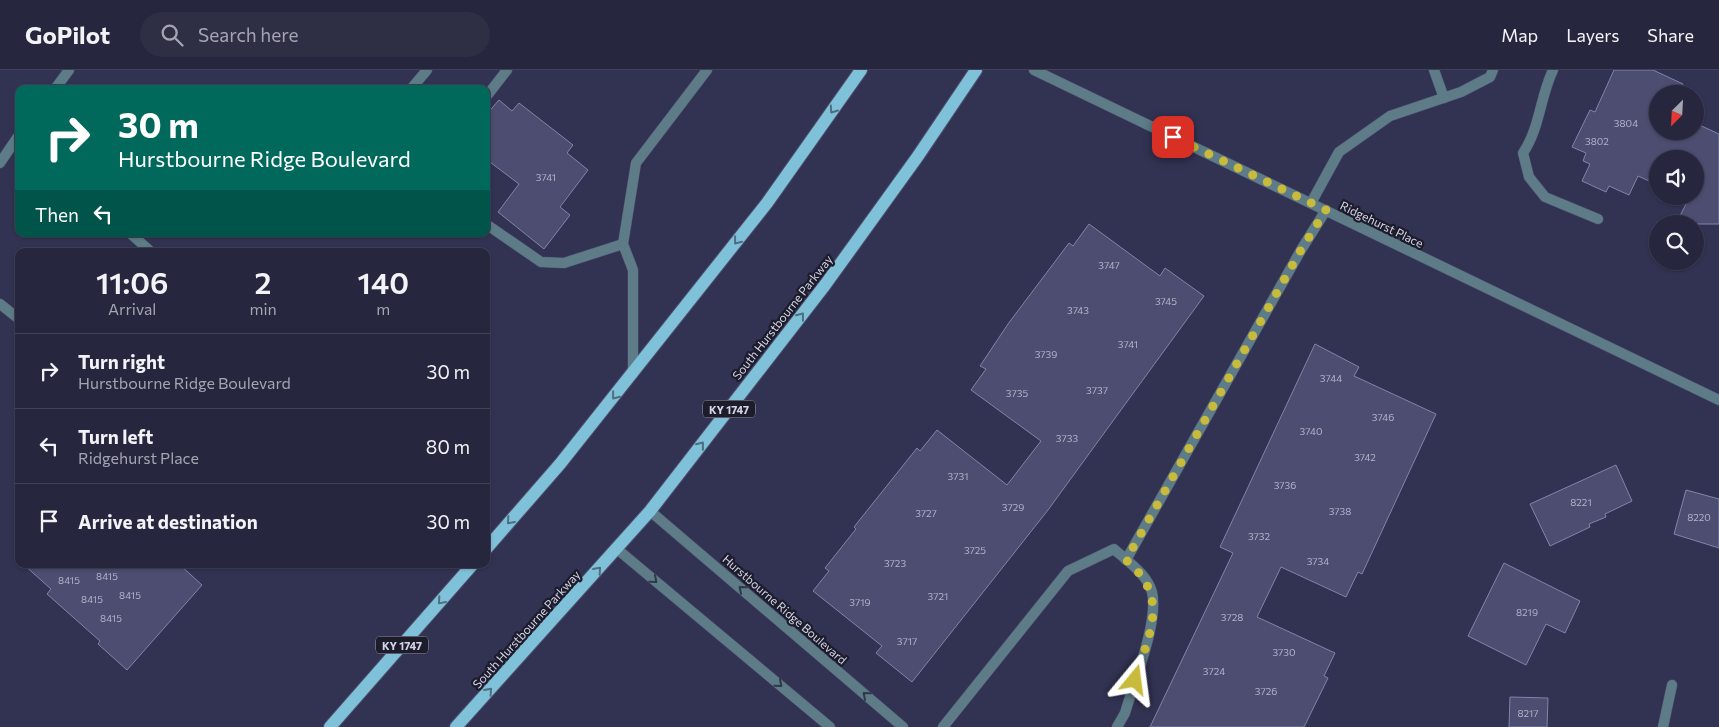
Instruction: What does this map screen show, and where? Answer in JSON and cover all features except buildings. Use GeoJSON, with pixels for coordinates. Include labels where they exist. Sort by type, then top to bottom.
{"type":"FeatureCollection","features":[{"type":"Feature","properties":{"kind":"main road"},"geometry":{"type":"LineString","coordinates":[[490,544],[560,464],[768,203],[861,70]]}},
{"type":"Feature","properties":{"kind":"main road","name":"South Hurstbourne Parkway"},"geometry":{"type":"LineString","coordinates":[[456,727],[650,511],[825,285],[918,156],[976,70]]}},
{"type":"Feature","properties":{"kind":"main road","name":"KY 1747"},"geometry":{"type":"LineString","coordinates":[[330,727],[469,568]]}},
{"type":"Feature","properties":{"kind":"street"},"geometry":{"type":"LineString","coordinates":[[58,85],[69,70]]}},
{"type":"Feature","properties":{"kind":"street"},"geometry":{"type":"LineString","coordinates":[[414,85],[427,70]]}},
{"type":"Feature","properties":{"kind":"street"},"geometry":{"type":"LineString","coordinates":[[490,92],[508,70]]}},
{"type":"Feature","properties":{"kind":"street"},"geometry":{"type":"LineString","coordinates":[[633,374],[633,270],[623,244],[636,163],[707,70]]}},
{"type":"Feature","properties":{"kind":"street","name":"Ridgehurst Place"},"geometry":{"type":"LineString","coordinates":[[1034,70],[1719,400]]}},
{"type":"Feature","properties":{"kind":"street"},"geometry":{"type":"LineString","coordinates":[[1434,70],[1444,98]]}},
{"type":"Feature","properties":{"kind":"street"},"geometry":{"type":"LineString","coordinates":[[1311,203],[1339,152],[1390,116],[1461,92],[1490,77],[1493,70]]}},
{"type":"Feature","properties":{"kind":"street"},"geometry":{"type":"LineString","coordinates":[[1554,70],[1548,80],[1533,138],[1523,153],[1529,177],[1545,196],[1598,219]]}},
{"type":"Feature","properties":{"kind":"street"},"geometry":{"type":"LineString","coordinates":[[0,163],[15,141]]}},
{"type":"Feature","properties":{"kind":"street"},"geometry":{"type":"LineString","coordinates":[[1126,560],[1296,259],[1326,210]]}},
{"type":"Feature","properties":{"kind":"street"},"geometry":{"type":"LineString","coordinates":[[490,227],[541,262],[564,262],[623,244]]}},
{"type":"Feature","properties":{"kind":"street"},"geometry":{"type":"LineString","coordinates":[[134,237],[147,248]]}},
{"type":"Feature","properties":{"kind":"street"},"geometry":{"type":"LineString","coordinates":[[0,304],[15,316]]}},
{"type":"Feature","properties":{"kind":"street","name":"Hurstbourne Ridge Boulevard"},"geometry":{"type":"LineString","coordinates":[[650,511],[902,727]]}},
{"type":"Feature","properties":{"kind":"street"},"geometry":{"type":"LineString","coordinates":[[617,548],[830,727]]}},
{"type":"Feature","properties":{"kind":"street"},"geometry":{"type":"LineString","coordinates":[[943,727],[1068,571],[1114,549],[1140,572],[1152,591],[1154,616],[1125,712],[1117,727]]}},
{"type":"Feature","properties":{"kind":"street"},"geometry":{"type":"LineString","coordinates":[[1664,727],[1672,685]]}},
{"type":"Feature","properties":{"kind":"route"},"geometry":{"type":"LineString","coordinates":[[1135,680],[1154,616],[1152,591],[1140,572],[1126,560],[1301,250],[1326,210],[1173,137]]}}]}
